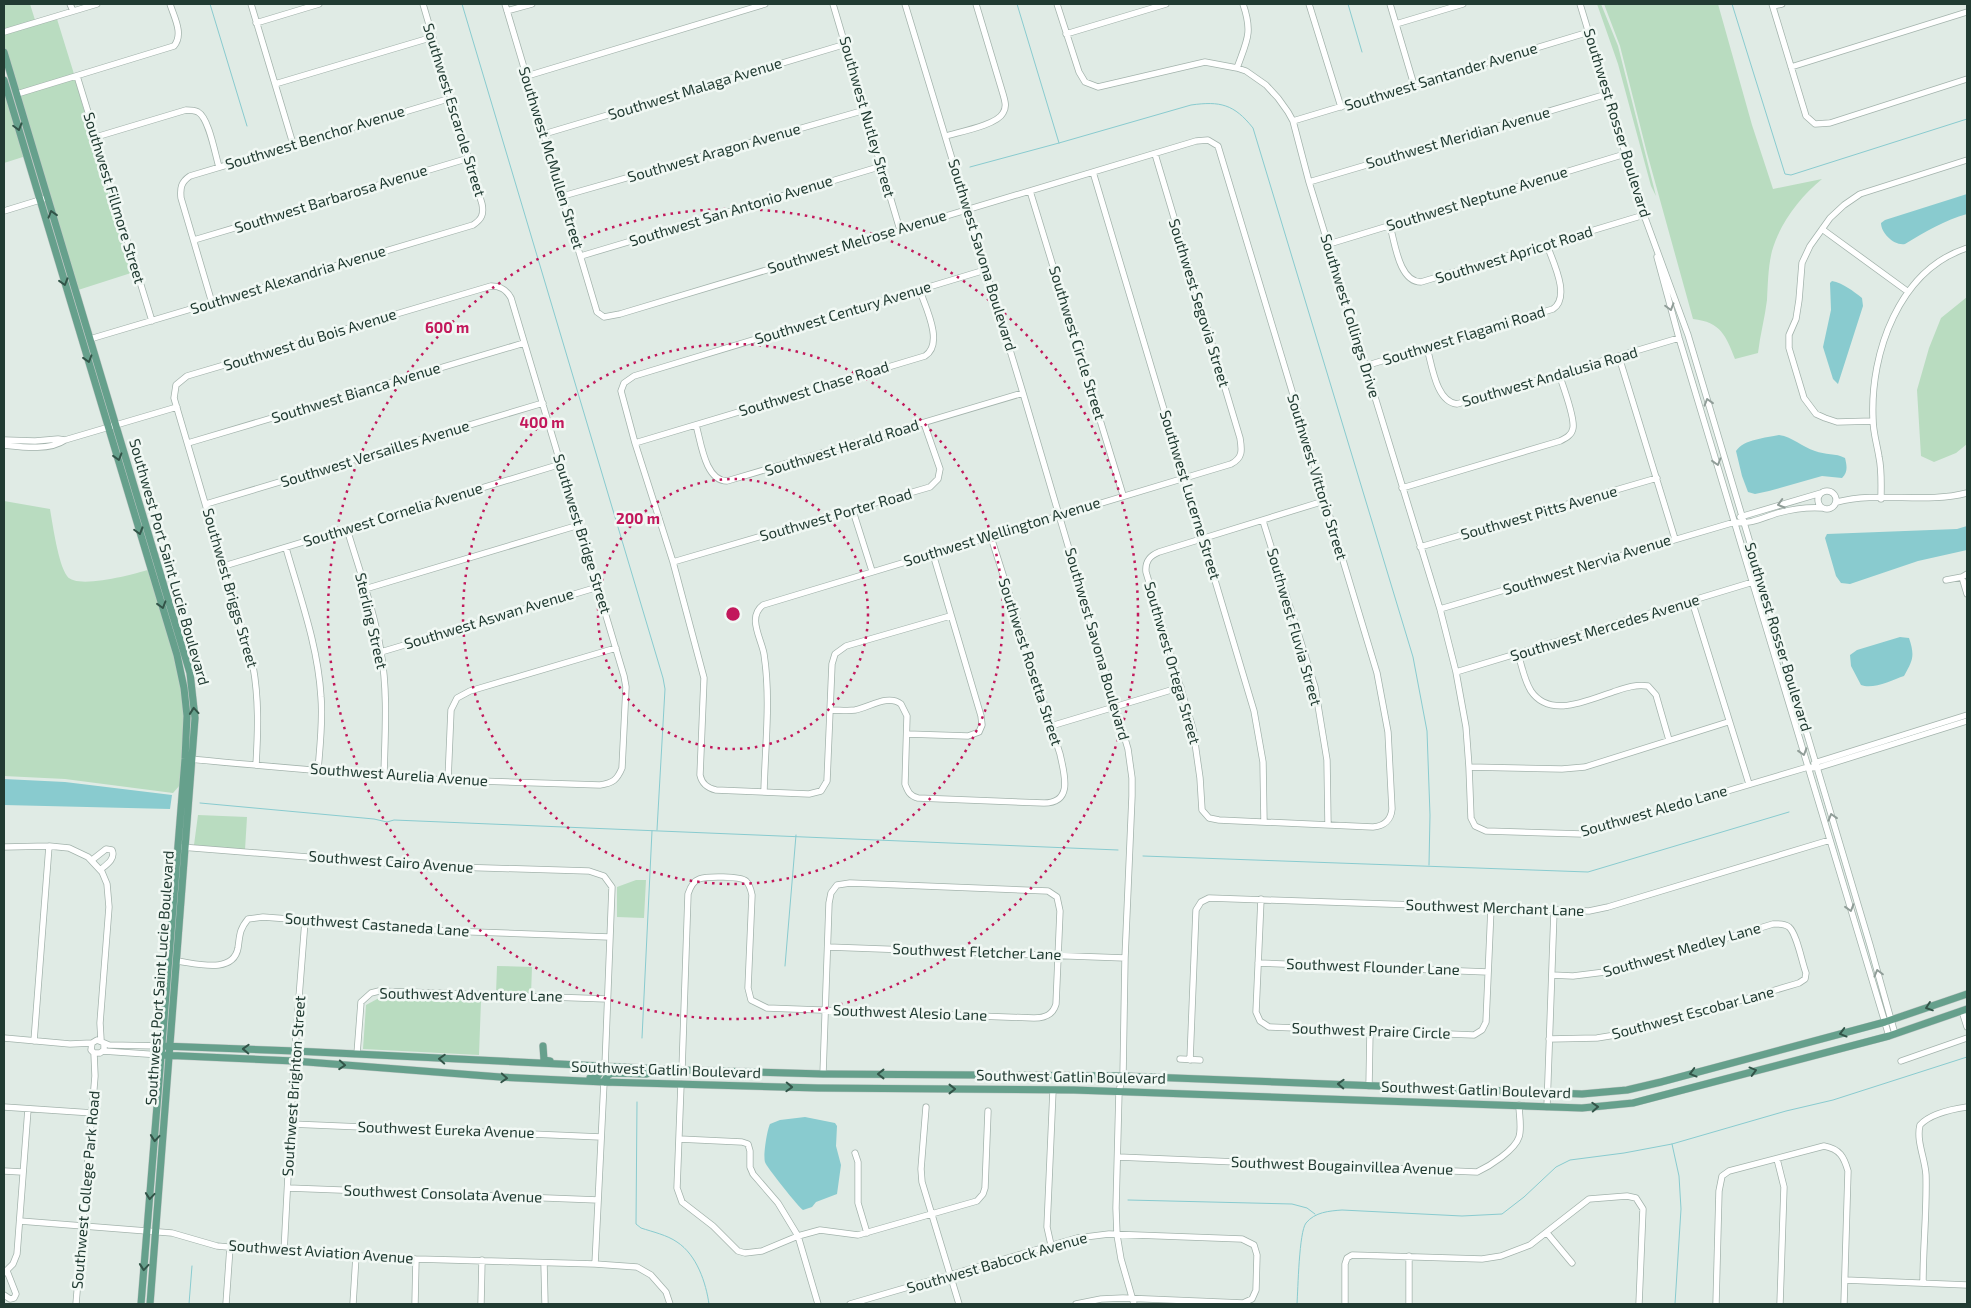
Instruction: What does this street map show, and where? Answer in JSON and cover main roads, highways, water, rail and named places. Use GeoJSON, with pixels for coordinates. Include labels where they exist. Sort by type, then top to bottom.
{"type":"FeatureCollection","features":[{"type":"Feature","properties":{"kind":"main road","name":"Southwest Port Saint Lucie Boulevard"},"geometry":{"type":"LineString","coordinates":[[4,52],[90,339],[146,554],[177,655],[184,688],[187,716],[188,759]]}},
{"type":"Feature","properties":{"kind":"main road","name":"Southwest Port Saint Lucie Boulevard"},"geometry":{"type":"LineString","coordinates":[[4,80],[78,326],[113,427],[190,673],[195,718],[188,759],[166,1046]]}},
{"type":"Feature","properties":{"kind":"main road"},"geometry":{"type":"LineString","coordinates":[[78,326],[90,339]]}},
{"type":"Feature","properties":{"kind":"main road"},"geometry":{"type":"LineString","coordinates":[[146,554],[158,567]]}},
{"type":"Feature","properties":{"kind":"main road","name":"Southwest Port Saint Lucie Boulevard"},"geometry":{"type":"LineString","coordinates":[[141,1304],[147,1230],[176,961],[181,847]]}},
{"type":"Feature","properties":{"kind":"main road","name":"Southwest Gatlin Boulevard"},"geometry":{"type":"LineString","coordinates":[[166,1046],[295,1050],[682,1070],[823,1074],[1122,1076],[1582,1094],[1626,1090],[1888,1021],[1967,994]]}},
{"type":"Feature","properties":{"kind":"main road","name":"Southwest Gatlin Boulevard"},"geometry":{"type":"LineString","coordinates":[[165,1055],[294,1061],[500,1078],[604,1082],[822,1088],[1053,1090],[1591,1107],[1633,1103],[1892,1035],[1965,1010]]}},
{"type":"Feature","properties":{"kind":"main road"},"geometry":{"type":"LineString","coordinates":[[535,1063],[540,1059],[540,1050],[543,1046],[545,1061],[579,1063],[590,1066]]}},
{"type":"Feature","properties":{"kind":"main road","name":"Southwest Port Saint Lucie Boulevard"},"geometry":{"type":"LineString","coordinates":[[150,1304],[156,1231],[165,1055]]}},
{"type":"Feature","properties":{"kind":"main road"},"geometry":{"type":"LineString","coordinates":[[552,1080],[561,1077],[595,1078],[602,1072],[605,1066]]}},
{"type":"Feature","properties":{"kind":"main road"},"geometry":{"type":"LineString","coordinates":[[604,1082],[612,1072],[646,1074],[662,1069]]}},
{"type":"Feature","properties":{"kind":"water"},"geometry":{"type":"Polygon","coordinates":[[[1967,194],[1967,214],[1943,223],[1905,244],[1893,241],[1883,231],[1881,223],[1885,220],[1967,194]]]}},
{"type":"Feature","properties":{"kind":"water"},"geometry":{"type":"Polygon","coordinates":[[[1832,281],[1844,285],[1862,298],[1863,306],[1838,384],[1833,379],[1823,347],[1831,310],[1830,283],[1832,281]]]}},
{"type":"Feature","properties":{"kind":"water"},"geometry":{"type":"Polygon","coordinates":[[[1779,435],[1815,451],[1845,458],[1846,469],[1844,476],[1842,478],[1822,476],[1769,491],[1755,494],[1748,492],[1736,451],[1750,441],[1779,435]]]}},
{"type":"Feature","properties":{"kind":"water"},"geometry":{"type":"Polygon","coordinates":[[[1967,526],[1967,550],[1918,561],[1850,584],[1841,583],[1836,576],[1825,538],[1827,534],[1957,529],[1967,526]]]}},
{"type":"Feature","properties":{"kind":"water"},"geometry":{"type":"Polygon","coordinates":[[[1900,637],[1909,638],[1912,649],[1911,662],[1904,676],[1877,685],[1861,685],[1851,666],[1850,655],[1857,650],[1900,637]]]}},
{"type":"Feature","properties":{"kind":"water"},"geometry":{"type":"Polygon","coordinates":[[[4,779],[65,782],[172,795],[170,809],[4,805],[4,779]]]}},
{"type":"Feature","properties":{"kind":"water"},"geometry":{"type":"Polygon","coordinates":[[[805,1117],[835,1123],[837,1126],[836,1146],[841,1165],[837,1194],[816,1202],[812,1207],[803,1210],[767,1165],[765,1154],[770,1124],[780,1120],[805,1117]]]}},
{"type":"Feature","properties":{"kind":"waterway"},"geometry":{"type":"LineString","coordinates":[[210,4],[247,126]]}},
{"type":"Feature","properties":{"kind":"waterway"},"geometry":{"type":"LineString","coordinates":[[462,4],[663,678],[665,689],[657,830]]}},
{"type":"Feature","properties":{"kind":"waterway"},"geometry":{"type":"LineString","coordinates":[[1017,4],[1059,143]]}},
{"type":"Feature","properties":{"kind":"waterway"},"geometry":{"type":"LineString","coordinates":[[1348,4],[1362,52]]}},
{"type":"Feature","properties":{"kind":"waterway"},"geometry":{"type":"LineString","coordinates":[[1732,4],[1785,174],[1791,175],[1967,119]]}},
{"type":"Feature","properties":{"kind":"waterway"},"geometry":{"type":"LineString","coordinates":[[970,167],[1191,105],[1218,104],[1226,106],[1233,109],[1253,128],[1413,657],[1427,731],[1430,815],[1429,865]]}},
{"type":"Feature","properties":{"kind":"waterway"},"geometry":{"type":"LineString","coordinates":[[200,803],[374,819],[387,822],[394,820],[1118,850]]}},
{"type":"Feature","properties":{"kind":"waterway"},"geometry":{"type":"LineString","coordinates":[[1143,856],[1588,872],[1789,812]]}},
{"type":"Feature","properties":{"kind":"waterway"},"geometry":{"type":"LineString","coordinates":[[642,1038],[652,831]]}},
{"type":"Feature","properties":{"kind":"waterway"},"geometry":{"type":"LineString","coordinates":[[785,966],[796,835]]}},
{"type":"Feature","properties":{"kind":"waterway"},"geometry":{"type":"LineString","coordinates":[[1297,1304],[1300,1249],[1304,1228],[1306,1223],[1318,1214],[1342,1210],[1462,1216],[1502,1214],[1524,1197],[1556,1167],[1570,1160],[1672,1144],[1786,1111],[1833,1100],[1967,1057]]}},
{"type":"Feature","properties":{"kind":"waterway"},"geometry":{"type":"LineString","coordinates":[[637,1102],[636,1224],[641,1228],[669,1237],[690,1254],[706,1287],[709,1304]]}},
{"type":"Feature","properties":{"kind":"waterway"},"geometry":{"type":"LineString","coordinates":[[1672,1144],[1679,1176],[1681,1209],[1675,1304]]}},
{"type":"Feature","properties":{"kind":"waterway"},"geometry":{"type":"LineString","coordinates":[[1128,1200],[1292,1204],[1307,1208],[1315,1214]]}},
{"type":"Feature","properties":{"kind":"waterway"},"geometry":{"type":"LineString","coordinates":[[189,1304],[192,1266]]}}]}
